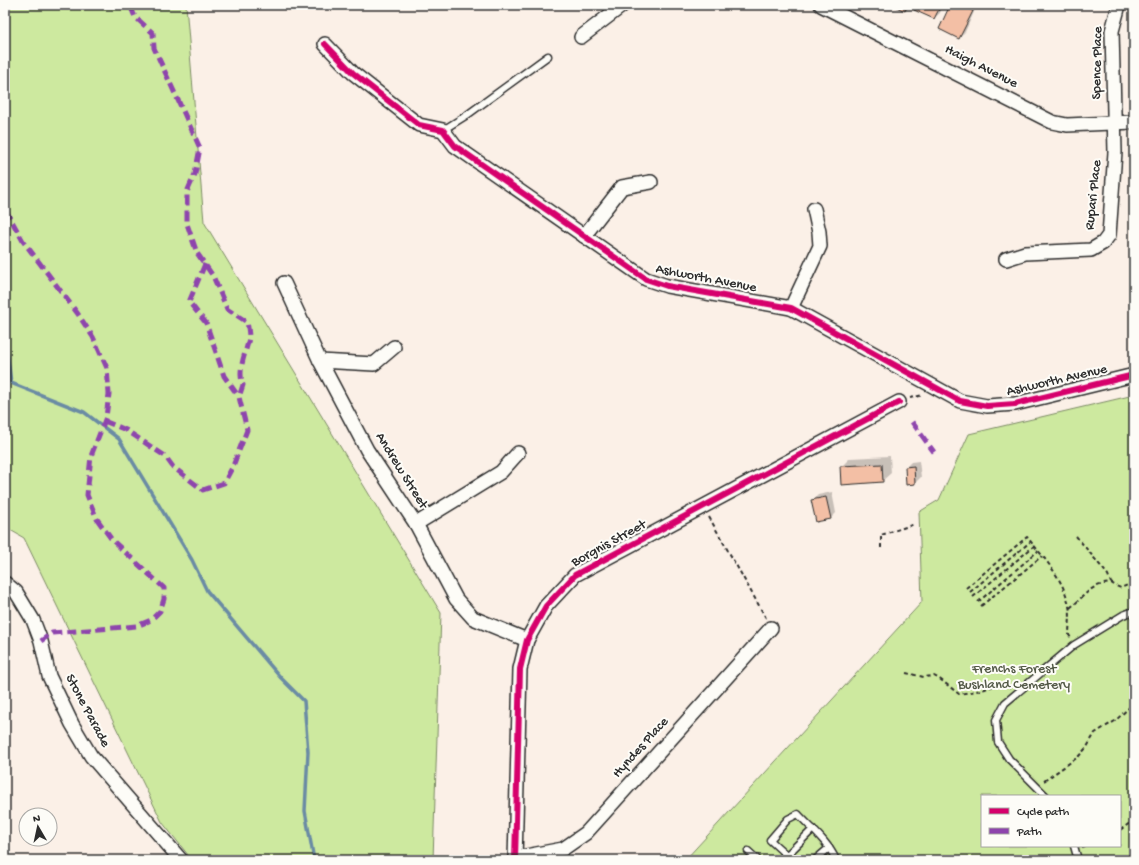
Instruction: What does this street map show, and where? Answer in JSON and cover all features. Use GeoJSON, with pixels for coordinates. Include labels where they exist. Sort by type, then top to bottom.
{"type":"FeatureCollection","features":[{"type":"Feature","properties":{"kind":"street"},"geometry":{"type":"LineString","coordinates":[[581,37],[624,5]]}},
{"type":"Feature","properties":{"kind":"street","name":"Spence Place"},"geometry":{"type":"LineString","coordinates":[[1114,123],[1112,31],[1119,5]]}},
{"type":"Feature","properties":{"kind":"street","name":"Haigh Avenue"},"geometry":{"type":"LineString","coordinates":[[824,6],[1052,122],[1067,125],[1134,122]]}},
{"type":"Feature","properties":{"kind":"street"},"geometry":{"type":"LineString","coordinates":[[325,44],[353,73],[419,125],[443,130]]}},
{"type":"Feature","properties":{"kind":"street","name":"Rupari Place"},"geometry":{"type":"LineString","coordinates":[[1006,259],[1025,253],[1091,250],[1103,243],[1109,234],[1115,152],[1114,123]]}},
{"type":"Feature","properties":{"kind":"street","name":"Ashworth Avenue"},"geometry":{"type":"LineString","coordinates":[[443,130],[455,146],[646,279],[667,286],[791,308],[960,401],[988,406],[1015,404],[1134,375]]}},
{"type":"Feature","properties":{"kind":"street"},"geometry":{"type":"LineString","coordinates":[[584,236],[622,187],[651,182]]}},
{"type":"Feature","properties":{"kind":"street"},"geometry":{"type":"LineString","coordinates":[[791,308],[820,246],[819,232],[814,209]]}},
{"type":"Feature","properties":{"kind":"street","name":"Andrew Street"},"geometry":{"type":"LineString","coordinates":[[284,284],[320,361],[367,450],[416,524],[456,599],[473,618],[527,640]]}},
{"type":"Feature","properties":{"kind":"street"},"geometry":{"type":"LineString","coordinates":[[320,361],[374,364],[394,346]]}},
{"type":"Feature","properties":{"kind":"street","name":"Borgnis Street"},"geometry":{"type":"LineString","coordinates":[[515,859],[520,670],[527,640],[546,606],[575,575],[899,402]]}},
{"type":"Feature","properties":{"kind":"street"},"geometry":{"type":"LineString","coordinates":[[416,524],[501,472],[518,454]]}},
{"type":"Feature","properties":{"kind":"street","name":"Stone Parade"},"geometry":{"type":"LineString","coordinates":[[5,583],[16,592],[33,620],[41,642],[50,676],[72,724],[91,756],[181,860]]}},
{"type":"Feature","properties":{"kind":"street","name":"Hyndes Place"},"geometry":{"type":"LineString","coordinates":[[515,859],[563,849],[586,833],[771,628]]}},
{"type":"Feature","properties":{"kind":"lane"},"geometry":{"type":"LineString","coordinates":[[443,130],[467,115],[548,56]]}},
{"type":"Feature","properties":{"kind":"lane"},"geometry":{"type":"LineString","coordinates":[[1045,795],[1009,759],[998,742],[996,720],[1005,703],[1074,644],[1134,610]]}},
{"type":"Feature","properties":{"kind":"lane"},"geometry":{"type":"LineString","coordinates":[[813,829],[789,858],[770,840],[788,819],[798,814],[813,829],[830,848],[836,860]]}},
{"type":"Feature","properties":{"kind":"lane"},"geometry":{"type":"LineString","coordinates":[[1074,847],[1078,860]]}},
{"type":"Feature","properties":{"kind":"lane"},"geometry":{"type":"LineString","coordinates":[[815,860],[830,848]]}},
{"type":"Feature","properties":{"kind":"lane"},"geometry":{"type":"LineString","coordinates":[[748,851],[758,860]]}},
{"type":"Feature","properties":{"kind":"path"},"geometry":{"type":"LineString","coordinates":[[899,402],[929,394],[936,388]]}},
{"type":"Feature","properties":{"kind":"path"},"geometry":{"type":"LineString","coordinates":[[703,507],[771,628]]}},
{"type":"Feature","properties":{"kind":"path"},"geometry":{"type":"LineString","coordinates":[[881,548],[881,535],[915,524]]}},
{"type":"Feature","properties":{"kind":"path"},"geometry":{"type":"LineString","coordinates":[[1076,536],[1108,575],[1112,583],[1121,588],[1134,582]]}},
{"type":"Feature","properties":{"kind":"path"},"geometry":{"type":"LineString","coordinates":[[966,588],[1027,537],[1059,578],[1065,591],[1070,608],[1069,635],[1074,644]]}},
{"type":"Feature","properties":{"kind":"path"},"geometry":{"type":"LineString","coordinates":[[970,592],[1030,542]]}},
{"type":"Feature","properties":{"kind":"path"},"geometry":{"type":"LineString","coordinates":[[973,597],[1034,546]]}},
{"type":"Feature","properties":{"kind":"path"},"geometry":{"type":"LineString","coordinates":[[978,602],[1038,551]]}},
{"type":"Feature","properties":{"kind":"path"},"geometry":{"type":"LineString","coordinates":[[981,606],[1042,556]]}},
{"type":"Feature","properties":{"kind":"path"},"geometry":{"type":"LineString","coordinates":[[1070,608],[1088,591],[1099,584],[1112,583]]}},
{"type":"Feature","properties":{"kind":"path"},"geometry":{"type":"LineString","coordinates":[[906,673],[924,677],[934,676],[959,694],[982,690],[999,684],[1018,692]]}},
{"type":"Feature","properties":{"kind":"path"},"geometry":{"type":"LineString","coordinates":[[1037,787],[1047,778],[1078,757],[1087,748],[1095,733],[1115,720],[1134,703]]}},
{"type":"Feature","properties":{"kind":"path"},"geometry":{"type":"LineString","coordinates":[[1121,829],[1134,818]]}},
{"type":"Feature","properties":{"kind":"green space"},"geometry":{"type":"Polygon","coordinates":[[[5,5],[186,5],[204,222],[441,613],[433,860],[192,860],[162,822],[24,538],[5,527],[5,5]]]}},
{"type":"Feature","properties":{"kind":"green space","name":"Frenchs Forest Bushland Cemetery"},"geometry":{"type":"Polygon","coordinates":[[[1134,395],[1134,860],[685,860],[922,602],[919,512],[939,500],[969,434],[1134,395]]]}},
{"type":"Feature","properties":{"kind":"building"},"geometry":{"type":"Polygon","coordinates":[[[892,5],[908,5],[905,11],[892,5]]]}},
{"type":"Feature","properties":{"kind":"building"},"geometry":{"type":"Polygon","coordinates":[[[916,5],[941,5],[934,19],[914,10],[916,5]]]}},
{"type":"Feature","properties":{"kind":"building"},"geometry":{"type":"Polygon","coordinates":[[[950,5],[960,5],[973,11],[959,39],[939,29],[950,5]]]}},
{"type":"Feature","properties":{"kind":"building"},"geometry":{"type":"Polygon","coordinates":[[[882,464],[883,482],[841,485],[840,466],[882,464]]]}},
{"type":"Feature","properties":{"kind":"building"},"geometry":{"type":"Polygon","coordinates":[[[914,466],[915,484],[906,485],[905,467],[914,466]]]}},
{"type":"Feature","properties":{"kind":"building"},"geometry":{"type":"Polygon","coordinates":[[[826,497],[831,519],[816,522],[811,500],[826,497]]]}},
{"type":"Feature","properties":{"kind":"waterway"},"geometry":{"type":"LineString","coordinates":[[5,336],[11,383],[84,412],[119,439],[192,560],[207,591],[281,678],[304,701],[308,752],[305,811],[314,860]]}},
{"type":"Feature","properties":{"kind":"marked path"},"geometry":{"type":"LineString","coordinates":[[104,421],[126,430],[165,456],[173,467],[203,490],[224,483],[233,466],[247,430],[239,397],[243,385],[241,379],[241,367],[249,338],[247,322],[227,309],[213,276],[197,253],[187,224],[187,192],[195,174],[200,148],[154,48],[153,33],[135,17],[130,5]]}},
{"type":"Feature","properties":{"kind":"marked path"},"geometry":{"type":"LineString","coordinates":[[5,209],[23,241],[78,314],[93,337],[107,368],[109,394],[106,417],[91,456],[87,495],[97,519],[112,540],[164,588],[164,599],[160,611],[151,620],[137,626],[52,633],[41,641]]}},
{"type":"Feature","properties":{"kind":"marked path"},"geometry":{"type":"LineString","coordinates":[[205,264],[189,302],[206,323],[224,376],[239,397]]}},
{"type":"Feature","properties":{"kind":"marked path"},"geometry":{"type":"LineString","coordinates":[[912,422],[934,452]]}},
{"type":"Feature","properties":{"kind":"cycle path"},"geometry":{"type":"LineString","coordinates":[[325,44],[353,73],[419,125],[443,130],[455,146],[646,279],[667,286],[791,308],[960,401],[987,406],[1015,404],[1134,375]]}},
{"type":"Feature","properties":{"kind":"cycle path"},"geometry":{"type":"LineString","coordinates":[[515,860],[520,669],[527,640],[546,606],[575,575],[899,402]]}}]}
